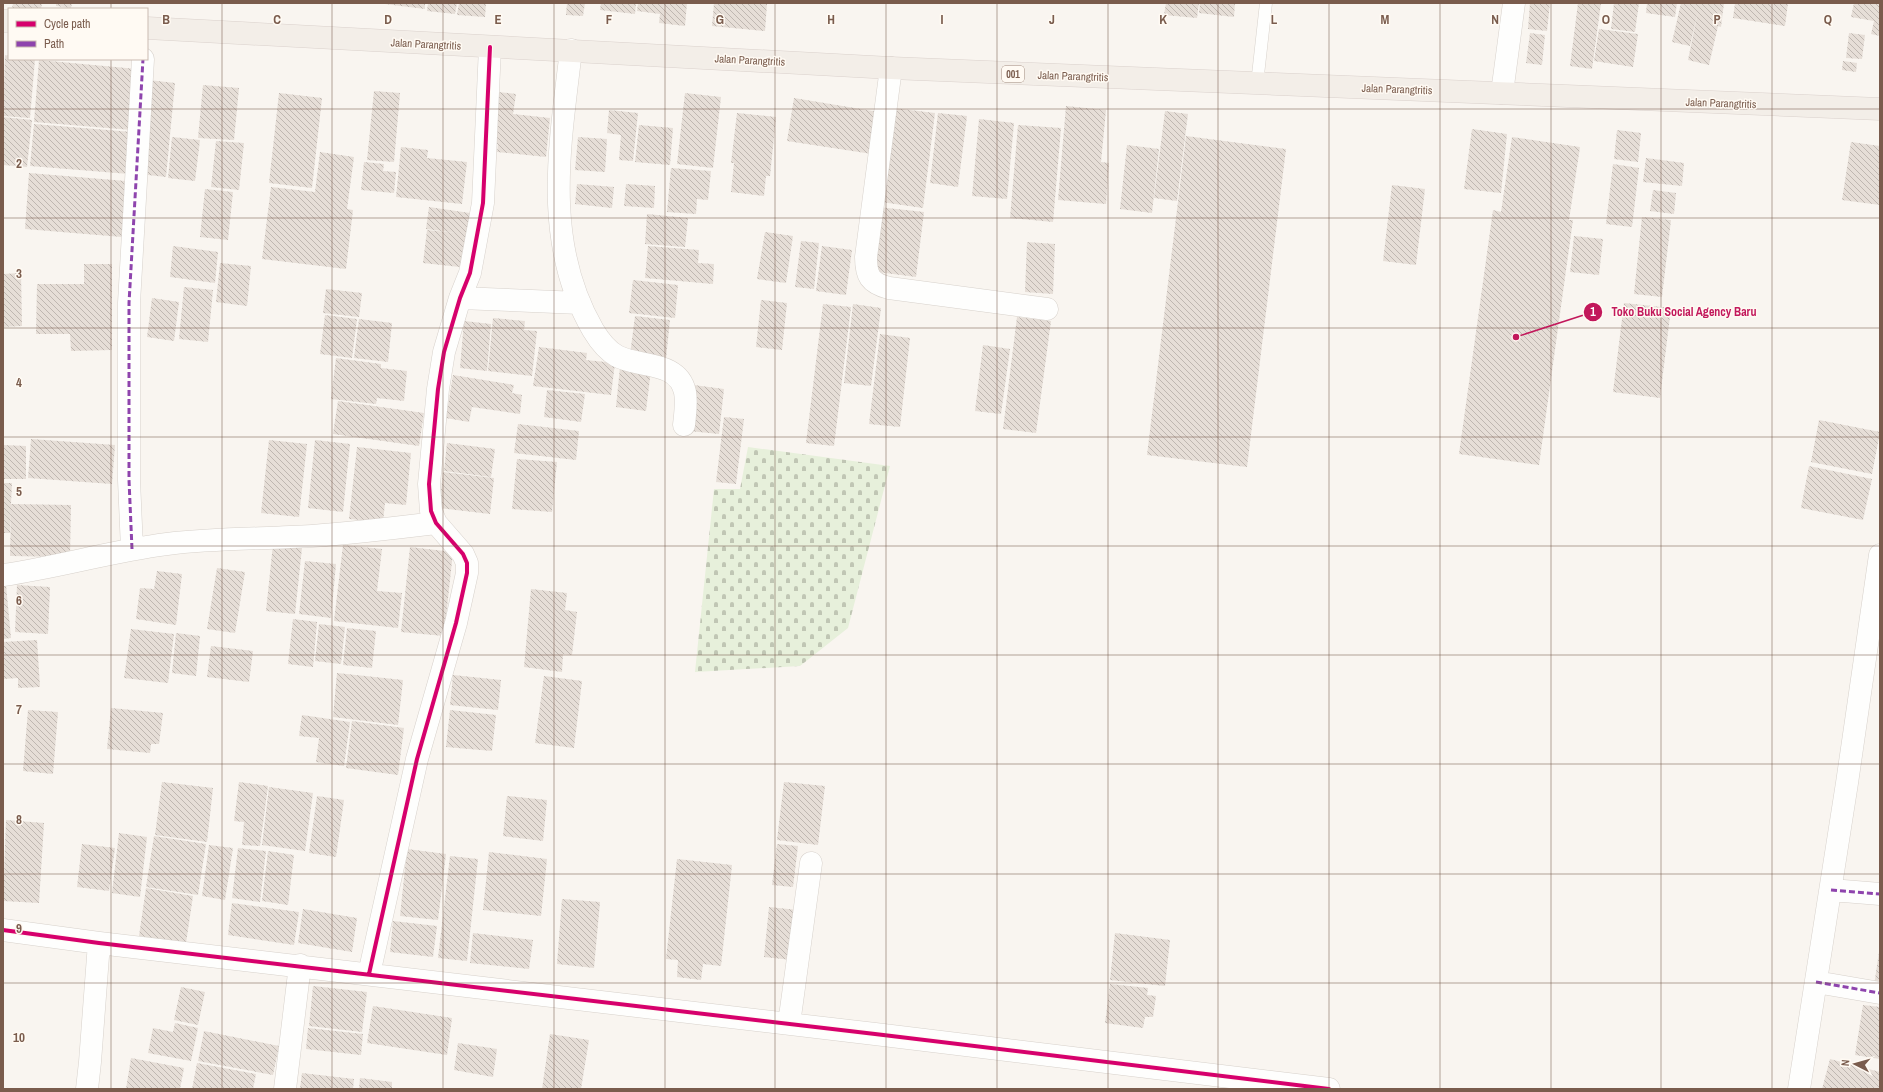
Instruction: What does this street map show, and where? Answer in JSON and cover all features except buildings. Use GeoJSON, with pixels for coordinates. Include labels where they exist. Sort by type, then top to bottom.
{"type":"FeatureCollection","features":[{"type":"Feature","properties":{"kind":"main road","name":"Jalan Parangtritis"},"geometry":{"type":"LineString","coordinates":[[148,28],[891,68],[1880,109]]}},
{"type":"Feature","properties":{"kind":"street"},"geometry":{"type":"LineString","coordinates":[[1502,93],[1514,3]]}},
{"type":"Feature","properties":{"kind":"street"},"geometry":{"type":"LineString","coordinates":[[369,974],[417,759],[456,623],[467,573],[467,563],[463,554],[436,523],[431,512],[432,442],[444,352],[460,298],[470,273],[483,203],[490,47]]}},
{"type":"Feature","properties":{"kind":"street"},"geometry":{"type":"LineString","coordinates":[[571,50],[561,136],[558,204],[560,232],[566,262],[580,303],[592,328],[607,349],[616,356],[627,360],[662,367],[673,373],[682,383],[685,392],[686,404],[684,425]]}},
{"type":"Feature","properties":{"kind":"street"},"geometry":{"type":"LineString","coordinates":[[132,549],[129,480],[128,303],[143,60]]}},
{"type":"Feature","properties":{"kind":"street"},"geometry":{"type":"LineString","coordinates":[[891,68],[866,257],[866,269],[870,279],[878,285],[889,288],[1047,308]]}},
{"type":"Feature","properties":{"kind":"street"},"geometry":{"type":"LineString","coordinates":[[460,298],[580,303]]}},
{"type":"Feature","properties":{"kind":"street"},"geometry":{"type":"LineString","coordinates":[[3,575],[50,568],[132,549],[205,540],[359,532],[436,523]]}},
{"type":"Feature","properties":{"kind":"street"},"geometry":{"type":"LineString","coordinates":[[1799,1089],[1875,624],[1880,555]]}},
{"type":"Feature","properties":{"kind":"street"},"geometry":{"type":"LineString","coordinates":[[789,1024],[811,863]]}},
{"type":"Feature","properties":{"kind":"street"},"geometry":{"type":"LineString","coordinates":[[1831,890],[1880,894]]}},
{"type":"Feature","properties":{"kind":"street"},"geometry":{"type":"LineString","coordinates":[[3,930],[99,943],[300,965],[1329,1089]]}},
{"type":"Feature","properties":{"kind":"street"},"geometry":{"type":"LineString","coordinates":[[86,1089],[90,1062],[99,943]]}},
{"type":"Feature","properties":{"kind":"street"},"geometry":{"type":"LineString","coordinates":[[285,1089],[300,965]]}},
{"type":"Feature","properties":{"kind":"street"},"geometry":{"type":"LineString","coordinates":[[1816,982],[1880,992]]}},
{"type":"Feature","properties":{"kind":"lane"},"geometry":{"type":"LineString","coordinates":[[1256,84],[1266,3]]}},
{"type":"Feature","properties":{"kind":"green space"},"geometry":{"type":"Polygon","coordinates":[[[748,447],[890,466],[848,628],[800,666],[695,672],[714,489],[740,489],[748,447]]]}},
{"type":"Feature","properties":{"kind":"marked path"},"geometry":{"type":"LineString","coordinates":[[132,549],[129,480],[129,303],[143,60]]}},
{"type":"Feature","properties":{"kind":"marked path"},"geometry":{"type":"LineString","coordinates":[[1831,890],[1880,894]]}},
{"type":"Feature","properties":{"kind":"marked path"},"geometry":{"type":"LineString","coordinates":[[1816,982],[1880,993]]}},
{"type":"Feature","properties":{"kind":"cycle path"},"geometry":{"type":"LineString","coordinates":[[369,974],[417,759],[456,623],[467,573],[467,563],[463,554],[436,523],[431,511],[429,484],[438,389],[444,352],[460,298],[470,273],[483,203],[490,47]]}},
{"type":"Feature","properties":{"kind":"cycle path"},"geometry":{"type":"LineString","coordinates":[[3,930],[99,943],[1329,1089]]}},
{"type":"Feature","properties":{"kind":"place","name":"Toko Buku Social Agency Baru"},"geometry":{"type":"Point","coordinates":[1516,337]}}]}
